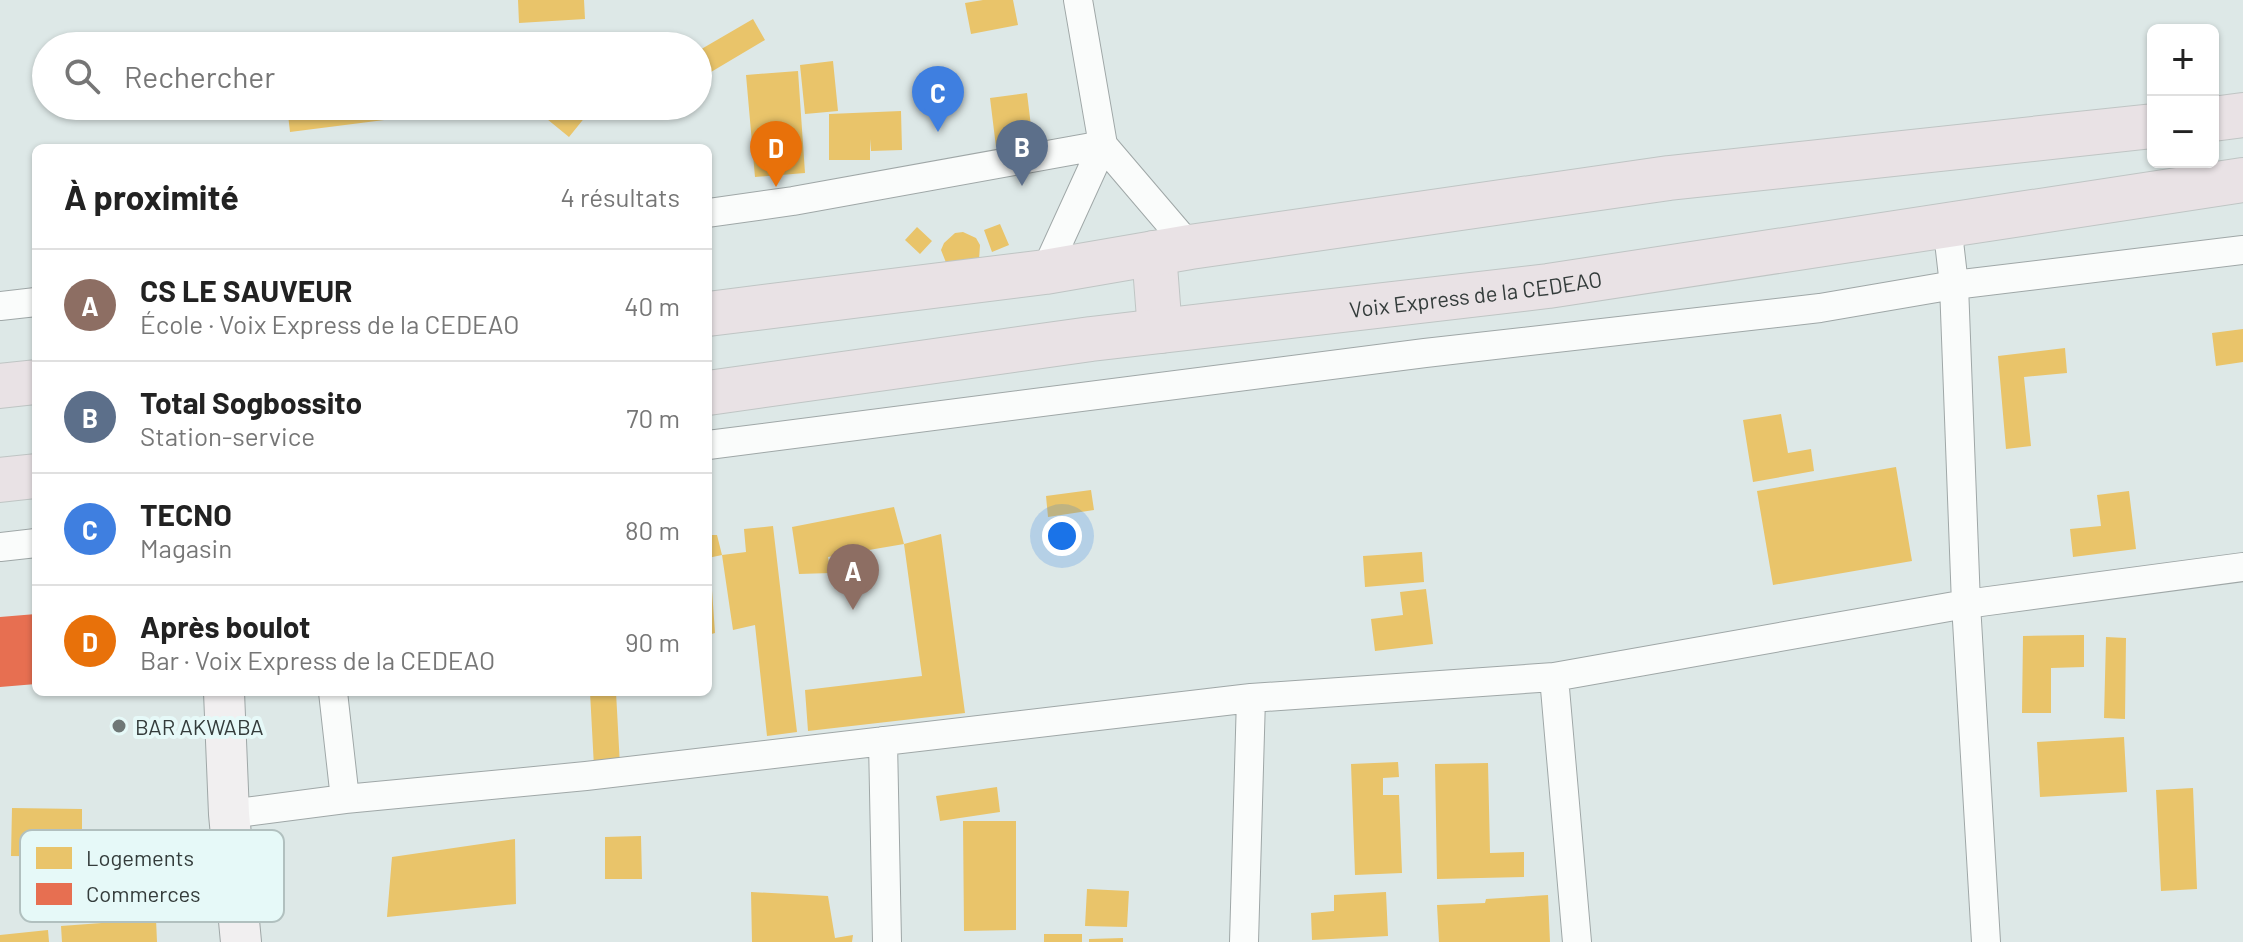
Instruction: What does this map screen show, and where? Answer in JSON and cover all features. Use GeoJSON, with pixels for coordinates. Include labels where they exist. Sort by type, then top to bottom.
{"type":"FeatureCollection","features":[{"type":"Feature","properties":{"kind":"main road"},"geometry":{"type":"LineString","coordinates":[[2219,118],[2243,115]]}},
{"type":"Feature","properties":{"kind":"main road"},"geometry":{"type":"LineString","coordinates":[[712,314],[1045,272],[1172,250],[1669,178],[2147,127]]}},
{"type":"Feature","properties":{"kind":"main road","name":"Voix Express de la CEDEAO"},"geometry":{"type":"LineString","coordinates":[[712,392],[1160,331],[1548,286],[2243,180]]}},
{"type":"Feature","properties":{"kind":"main road"},"geometry":{"type":"LineString","coordinates":[[1160,331],[1172,250]]}},
{"type":"Feature","properties":{"kind":"main road"},"geometry":{"type":"LineString","coordinates":[[0,386],[32,382]]}},
{"type":"Feature","properties":{"kind":"main road"},"geometry":{"type":"LineString","coordinates":[[0,480],[32,476]]}},
{"type":"Feature","properties":{"kind":"street"},"geometry":{"type":"LineString","coordinates":[[1078,0],[1103,145],[1172,250]]}},
{"type":"Feature","properties":{"kind":"street"},"geometry":{"type":"LineString","coordinates":[[712,212],[793,201],[1103,145]]}},
{"type":"Feature","properties":{"kind":"street"},"geometry":{"type":"LineString","coordinates":[[1045,272],[1103,145]]}},
{"type":"Feature","properties":{"kind":"street"},"geometry":{"type":"LineString","coordinates":[[1947,224],[1954,285],[1966,604],[1986,942]]}},
{"type":"Feature","properties":{"kind":"street"},"geometry":{"type":"LineString","coordinates":[[712,444],[1425,353],[1820,308],[1954,285],[2243,250]]}},
{"type":"Feature","properties":{"kind":"street"},"geometry":{"type":"LineString","coordinates":[[0,306],[32,302]]}},
{"type":"Feature","properties":{"kind":"street"},"geometry":{"type":"LineString","coordinates":[[0,547],[32,543]]}},
{"type":"Feature","properties":{"kind":"street"},"geometry":{"type":"LineString","coordinates":[[229,814],[345,799],[586,776],[1251,698],[1554,677],[1966,604],[2243,567]]}},
{"type":"Feature","properties":{"kind":"street"},"geometry":{"type":"LineString","coordinates":[[1554,677],[1577,942]]}},
{"type":"Feature","properties":{"kind":"street"},"geometry":{"type":"LineString","coordinates":[[224,696],[230,830]]}},
{"type":"Feature","properties":{"kind":"street"},"geometry":{"type":"LineString","coordinates":[[333,696],[345,799]]}},
{"type":"Feature","properties":{"kind":"street"},"geometry":{"type":"LineString","coordinates":[[1244,942],[1251,698]]}},
{"type":"Feature","properties":{"kind":"street"},"geometry":{"type":"LineString","coordinates":[[883,741],[887,942]]}},
{"type":"Feature","properties":{"kind":"street"},"geometry":{"type":"LineString","coordinates":[[239,922],[241,942]]}},
{"type":"Feature","properties":{"kind":"building: Logements"},"geometry":{"type":"Polygon","coordinates":[[[518,0],[584,0],[585,19],[519,23],[518,0]]]}},
{"type":"Feature","properties":{"kind":"building: Logements"},"geometry":{"type":"Polygon","coordinates":[[[1013,0],[1018,25],[971,34],[965,3],[1013,0]]]}},
{"type":"Feature","properties":{"kind":"building: Logements"},"geometry":{"type":"Polygon","coordinates":[[[753,19],[765,40],[712,71],[712,43],[753,19]]]}},
{"type":"Feature","properties":{"kind":"building: Logements"},"geometry":{"type":"Polygon","coordinates":[[[833,61],[838,111],[805,114],[800,65],[833,61]]]}},
{"type":"Feature","properties":{"kind":"building: Logements"},"geometry":{"type":"Polygon","coordinates":[[[798,71],[805,173],[755,177],[746,75],[798,71]]]}},
{"type":"Feature","properties":{"kind":"building: Logements"},"geometry":{"type":"Polygon","coordinates":[[[1027,93],[1033,143],[996,147],[990,98],[1027,93]]]}},
{"type":"Feature","properties":{"kind":"building: Logements"},"geometry":{"type":"Polygon","coordinates":[[[901,111],[902,150],[871,151],[870,139],[870,160],[829,160],[829,114],[901,111]]]}},
{"type":"Feature","properties":{"kind":"building: Logements"},"geometry":{"type":"Polygon","coordinates":[[[289,120],[384,120],[290,132],[289,120]]]}},
{"type":"Feature","properties":{"kind":"building: Logements"},"geometry":{"type":"Polygon","coordinates":[[[548,120],[583,120],[569,137],[548,120]]]}},
{"type":"Feature","properties":{"kind":"building: Logements"},"geometry":{"type":"Polygon","coordinates":[[[1000,224],[1009,245],[992,252],[984,230],[1000,224]]]}},
{"type":"Feature","properties":{"kind":"building: Logements"},"geometry":{"type":"Polygon","coordinates":[[[917,227],[932,241],[920,254],[905,240],[917,227]]]}},
{"type":"Feature","properties":{"kind":"building: Logements"},"geometry":{"type":"Polygon","coordinates":[[[963,232],[976,238],[980,245],[979,260],[947,265],[941,250],[944,243],[955,233],[963,232]]]}},
{"type":"Feature","properties":{"kind":"building: Logements"},"geometry":{"type":"Polygon","coordinates":[[[2243,329],[2243,362],[2216,366],[2212,333],[2243,329]]]}},
{"type":"Feature","properties":{"kind":"building: Logements"},"geometry":{"type":"Polygon","coordinates":[[[2065,348],[2067,373],[2024,377],[2031,446],[2006,449],[1998,356],[2065,348]]]}},
{"type":"Feature","properties":{"kind":"building: Logements"},"geometry":{"type":"Polygon","coordinates":[[[1781,414],[1788,453],[1811,449],[1814,471],[1753,482],[1743,420],[1781,414]]]}},
{"type":"Feature","properties":{"kind":"building: Logements"},"geometry":{"type":"Polygon","coordinates":[[[1896,467],[1912,561],[1773,585],[1757,491],[1896,467]]]}},
{"type":"Feature","properties":{"kind":"building: Logements"},"geometry":{"type":"Polygon","coordinates":[[[1091,490],[1094,510],[1048,517],[1046,496],[1091,490]]]}},
{"type":"Feature","properties":{"kind":"building: Logements"},"geometry":{"type":"Polygon","coordinates":[[[2129,491],[2136,549],[2073,557],[2070,529],[2101,526],[2097,495],[2129,491]]]}},
{"type":"Feature","properties":{"kind":"building: Logements"},"geometry":{"type":"Polygon","coordinates":[[[894,507],[904,544],[828,557],[831,573],[799,574],[792,527],[894,507]]]}},
{"type":"Feature","properties":{"kind":"building: Logements"},"geometry":{"type":"Polygon","coordinates":[[[773,526],[797,732],[767,736],[755,625],[733,630],[722,555],[746,552],[744,529],[773,526]]]}},
{"type":"Feature","properties":{"kind":"building: Logements"},"geometry":{"type":"Polygon","coordinates":[[[941,534],[965,713],[808,731],[805,690],[922,676],[904,544],[941,534]]]}},
{"type":"Feature","properties":{"kind":"building: Logements"},"geometry":{"type":"Polygon","coordinates":[[[712,535],[717,535],[722,555],[712,557],[712,535]]]}},
{"type":"Feature","properties":{"kind":"building: Logements"},"geometry":{"type":"Polygon","coordinates":[[[1422,552],[1424,582],[1365,587],[1363,556],[1422,552]]]}},
{"type":"Feature","properties":{"kind":"building: Logements"},"geometry":{"type":"Polygon","coordinates":[[[1426,589],[1433,644],[1375,651],[1371,619],[1403,615],[1400,592],[1426,589]]]}},
{"type":"Feature","properties":{"kind":"building: Logements"},"geometry":{"type":"Polygon","coordinates":[[[712,590],[715,633],[712,634],[712,590]]]}},
{"type":"Feature","properties":{"kind":"building: Logements"},"geometry":{"type":"Polygon","coordinates":[[[2084,635],[2084,667],[2051,668],[2051,713],[2022,713],[2023,636],[2084,635]]]}},
{"type":"Feature","properties":{"kind":"building: Logements"},"geometry":{"type":"Polygon","coordinates":[[[2106,637],[2126,638],[2125,719],[2104,718],[2106,637]]]}},
{"type":"Feature","properties":{"kind":"building: Logements"},"geometry":{"type":"Polygon","coordinates":[[[590,696],[616,696],[620,766],[594,767],[590,696]]]}},
{"type":"Feature","properties":{"kind":"building: Logements"},"geometry":{"type":"Polygon","coordinates":[[[2124,737],[2127,792],[2040,797],[2037,742],[2124,737]]]}},
{"type":"Feature","properties":{"kind":"building: Logements"},"geometry":{"type":"Polygon","coordinates":[[[1398,762],[1399,777],[1383,778],[1383,795],[1399,795],[1402,873],[1355,875],[1351,764],[1398,762]]]}},
{"type":"Feature","properties":{"kind":"building: Logements"},"geometry":{"type":"Polygon","coordinates":[[[1488,763],[1490,853],[1524,852],[1524,877],[1437,879],[1435,764],[1488,763]]]}},
{"type":"Feature","properties":{"kind":"building: Logements"},"geometry":{"type":"Polygon","coordinates":[[[997,787],[1000,812],[940,821],[936,796],[997,787]]]}},
{"type":"Feature","properties":{"kind":"building: Logements"},"geometry":{"type":"Polygon","coordinates":[[[2193,788],[2197,889],[2161,891],[2156,790],[2193,788]]]}},
{"type":"Feature","properties":{"kind":"building: Logements"},"geometry":{"type":"Polygon","coordinates":[[[12,808],[82,809],[82,830],[20,830],[20,856],[11,856],[12,808]]]}},
{"type":"Feature","properties":{"kind":"building: Logements"},"geometry":{"type":"Polygon","coordinates":[[[963,821],[1016,821],[1016,930],[964,931],[963,821]]]}},
{"type":"Feature","properties":{"kind":"building: Logements"},"geometry":{"type":"Polygon","coordinates":[[[641,836],[642,879],[605,879],[605,837],[641,836]]]}},
{"type":"Feature","properties":{"kind":"building: Logements"},"geometry":{"type":"Polygon","coordinates":[[[515,839],[516,904],[387,917],[392,857],[515,839]]]}},
{"type":"Feature","properties":{"kind":"building: Logements"},"geometry":{"type":"Polygon","coordinates":[[[1087,889],[1129,891],[1127,927],[1085,926],[1087,889]]]}},
{"type":"Feature","properties":{"kind":"building: Logements"},"geometry":{"type":"Polygon","coordinates":[[[751,892],[828,896],[835,938],[853,935],[852,942],[752,942],[751,892]]]}},
{"type":"Feature","properties":{"kind":"building: Logements"},"geometry":{"type":"Polygon","coordinates":[[[1386,892],[1388,936],[1312,940],[1311,913],[1334,911],[1334,895],[1386,892]]]}},
{"type":"Feature","properties":{"kind":"building: Logements"},"geometry":{"type":"Polygon","coordinates":[[[1548,895],[1550,942],[1439,942],[1437,905],[1548,895]]]}},
{"type":"Feature","properties":{"kind":"building: Logements"},"geometry":{"type":"Polygon","coordinates":[[[156,922],[157,942],[62,942],[61,926],[156,922]]]}},
{"type":"Feature","properties":{"kind":"building: Logements"},"geometry":{"type":"Polygon","coordinates":[[[48,930],[49,942],[0,942],[0,935],[48,930]]]}},
{"type":"Feature","properties":{"kind":"building: Logements"},"geometry":{"type":"Polygon","coordinates":[[[1044,934],[1082,934],[1082,942],[1044,942],[1044,934]]]}},
{"type":"Feature","properties":{"kind":"building: Logements"},"geometry":{"type":"Polygon","coordinates":[[[1123,938],[1123,942],[1089,942],[1089,939],[1123,938]]]}},
{"type":"Feature","properties":{"kind":"building: Commerces"},"geometry":{"type":"Polygon","coordinates":[[[32,614],[32,684],[0,687],[0,617],[32,614]]]}},
{"type":"Feature","properties":{"kind":"place","name":"TECNO"},"geometry":{"type":"Point","coordinates":[938,132]}},
{"type":"Feature","properties":{"kind":"place","name":"Total Sogbossito"},"geometry":{"type":"Point","coordinates":[1022,186]}},
{"type":"Feature","properties":{"kind":"place","name":"Après boulot"},"geometry":{"type":"Point","coordinates":[776,187]}},
{"type":"Feature","properties":{"kind":"place","name":"CS LE SAUVEUR"},"geometry":{"type":"Point","coordinates":[853,610]}},
{"type":"Feature","properties":{"kind":"place","name":"BAR AKWABA"},"geometry":{"type":"Point","coordinates":[119,726]}}]}
